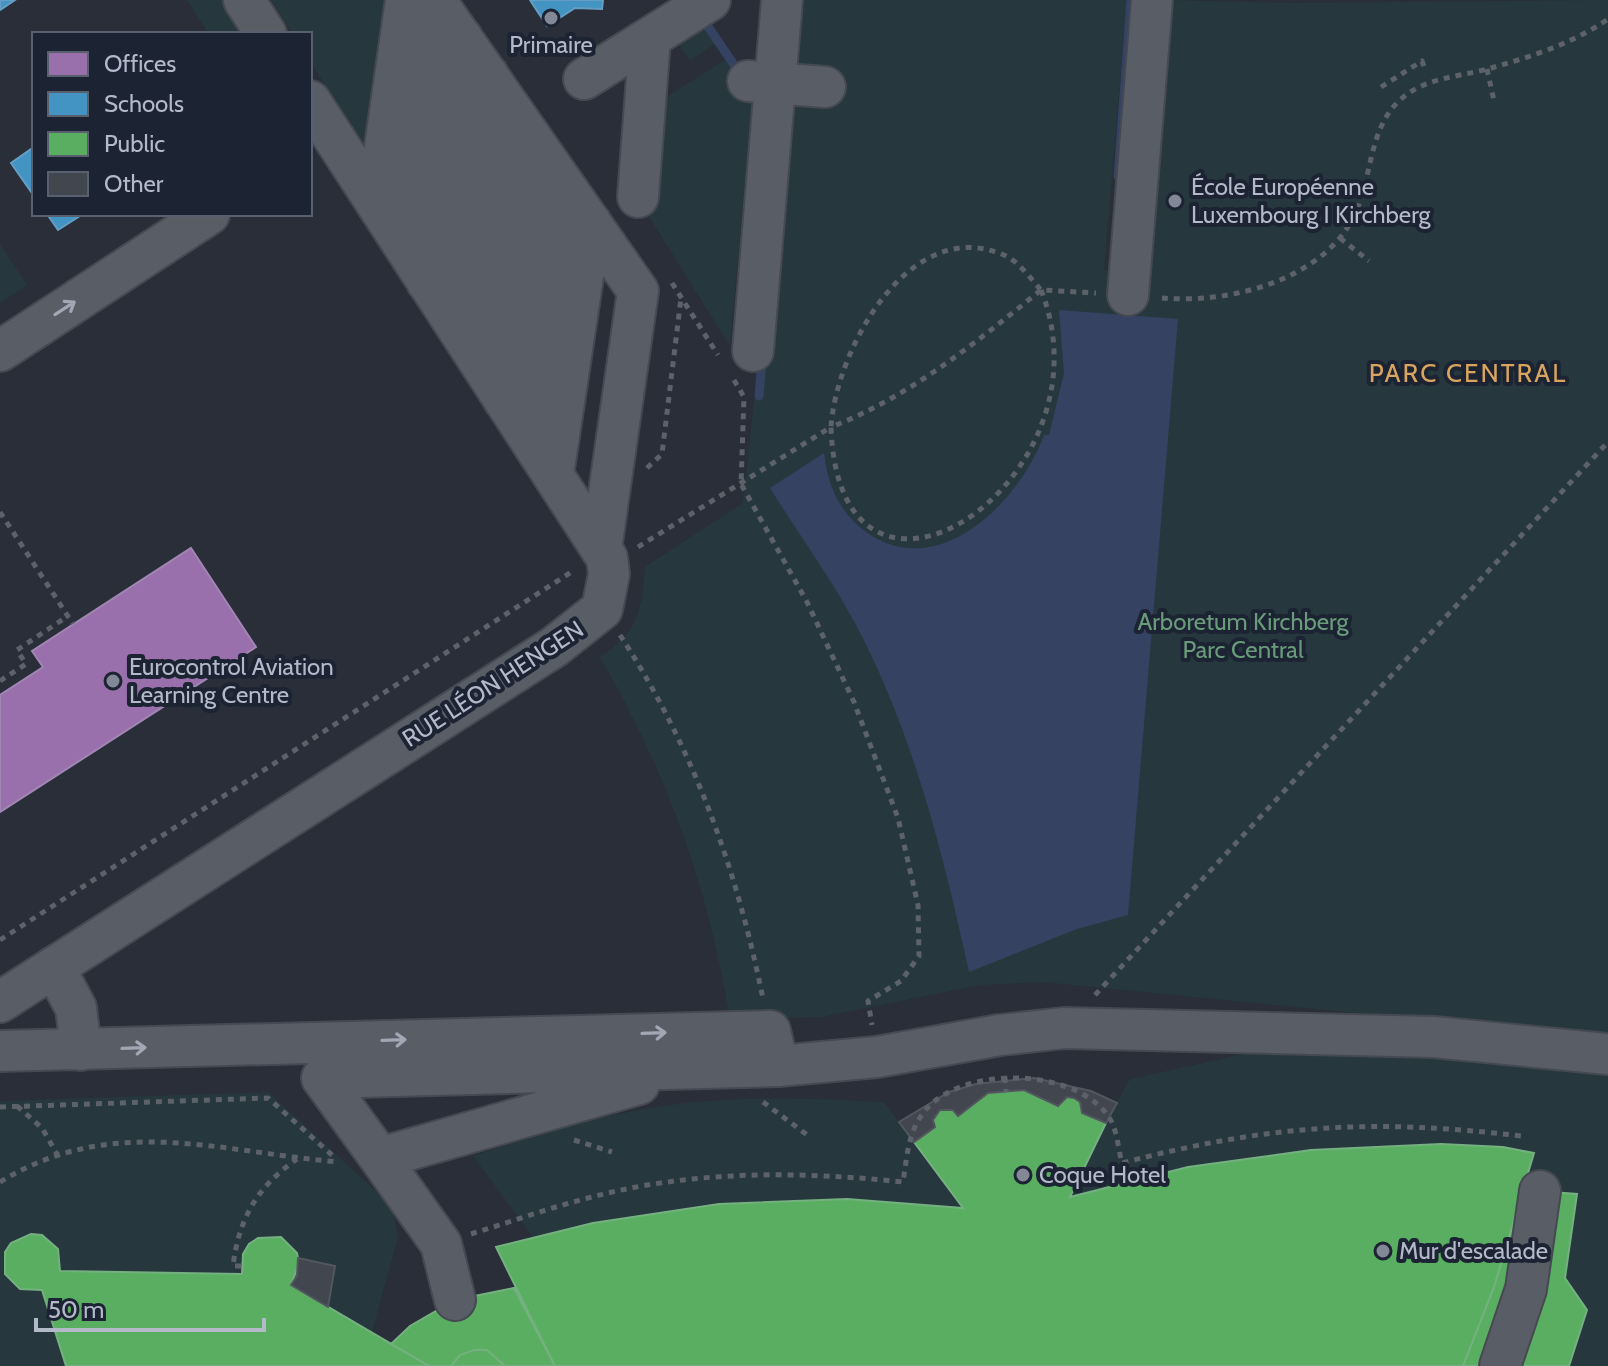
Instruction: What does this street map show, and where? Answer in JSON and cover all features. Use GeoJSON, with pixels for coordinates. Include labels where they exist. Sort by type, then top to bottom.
{"type":"FeatureCollection","features":[{"type":"Feature","properties":{"kind":"street"},"geometry":{"type":"LineString","coordinates":[[244,0],[265,32]]}},
{"type":"Feature","properties":{"kind":"street"},"geometry":{"type":"LineString","coordinates":[[377,203],[406,0]]}},
{"type":"Feature","properties":{"kind":"street"},"geometry":{"type":"LineString","coordinates":[[402,242],[436,0]]}},
{"type":"Feature","properties":{"kind":"street","name":"RUE LÉON HENGEN"},"geometry":{"type":"LineString","coordinates":[[0,1002],[554,647],[602,609],[616,551],[638,291],[436,0]]}},
{"type":"Feature","properties":{"kind":"street"},"geometry":{"type":"LineString","coordinates":[[584,79],[710,0]]}},
{"type":"Feature","properties":{"kind":"street"},"geometry":{"type":"LineString","coordinates":[[753,351],[761,82],[782,0]]}},
{"type":"Feature","properties":{"kind":"street"},"geometry":{"type":"LineString","coordinates":[[1128,295],[1152,0]]}},
{"type":"Feature","properties":{"kind":"street"},"geometry":{"type":"LineString","coordinates":[[427,282],[462,38]]}},
{"type":"Feature","properties":{"kind":"street"},"geometry":{"type":"LineString","coordinates":[[638,197],[650,38]]}},
{"type":"Feature","properties":{"kind":"street"},"geometry":{"type":"LineString","coordinates":[[453,321],[488,75]]}},
{"type":"Feature","properties":{"kind":"street"},"geometry":{"type":"LineString","coordinates":[[761,82],[825,87]]}},
{"type":"Feature","properties":{"kind":"street"},"geometry":{"type":"LineString","coordinates":[[312,108],[321,141],[377,203],[577,513],[616,551]]}},
{"type":"Feature","properties":{"kind":"street"},"geometry":{"type":"LineString","coordinates":[[479,360],[513,112]]}},
{"type":"Feature","properties":{"kind":"street"},"geometry":{"type":"LineString","coordinates":[[504,400],[539,149]]}},
{"type":"Feature","properties":{"kind":"street"},"geometry":{"type":"LineString","coordinates":[[530,439],[563,184]]}},
{"type":"Feature","properties":{"kind":"street"},"geometry":{"type":"LineString","coordinates":[[0,351],[206,216]]}},
{"type":"Feature","properties":{"kind":"street"},"geometry":{"type":"LineString","coordinates":[[553,475],[591,223]]}},
{"type":"Feature","properties":{"kind":"street"},"geometry":{"type":"LineString","coordinates":[[577,513],[616,260]]}},
{"type":"Feature","properties":{"kind":"street"},"geometry":{"type":"LineString","coordinates":[[54,967],[76,1008],[81,1050]]}},
{"type":"Feature","properties":{"kind":"street"},"geometry":{"type":"LineString","coordinates":[[0,1051],[697,1050],[769,1065],[877,1057],[1000,1035],[1064,1028],[1434,1037],[1608,1054]]}},
{"type":"Feature","properties":{"kind":"street"},"geometry":{"type":"LineString","coordinates":[[455,1300],[441,1244],[322,1078],[697,1050]]}},
{"type":"Feature","properties":{"kind":"street"},"geometry":{"type":"LineString","coordinates":[[380,1158],[697,1050]]}},
{"type":"Feature","properties":{"kind":"street"},"geometry":{"type":"LineString","coordinates":[[1500,1366],[1526,1289],[1540,1191]]}},
{"type":"Feature","properties":{"kind":"path"},"geometry":{"type":"LineString","coordinates":[[1381,87],[1422,61],[1425,69]]}},
{"type":"Feature","properties":{"kind":"path"},"geometry":{"type":"LineString","coordinates":[[1487,69],[1494,101]]}},
{"type":"Feature","properties":{"kind":"path"},"geometry":{"type":"LineString","coordinates":[[1340,238],[1369,261]]}},
{"type":"Feature","properties":{"kind":"path"},"geometry":{"type":"LineString","coordinates":[[1041,290],[1052,325],[1053,345],[1052,384],[1041,426],[1024,460],[1006,485],[955,529],[936,537],[902,540],[866,522],[843,492],[836,471],[831,427],[876,410],[953,361],[1041,290]]}},
{"type":"Feature","properties":{"kind":"path"},"geometry":{"type":"LineString","coordinates":[[645,484],[646,469],[662,454],[681,297]]}},
{"type":"Feature","properties":{"kind":"path"},"geometry":{"type":"LineString","coordinates":[[1064,1028],[1608,442]]}},
{"type":"Feature","properties":{"kind":"path"},"geometry":{"type":"LineString","coordinates":[[741,484],[807,602],[841,674],[898,818],[918,905],[919,956],[901,981],[868,1001],[871,1016]]}},
{"type":"Feature","properties":{"kind":"path"},"geometry":{"type":"LineString","coordinates":[[0,512],[73,624]]}},
{"type":"Feature","properties":{"kind":"path"},"geometry":{"type":"LineString","coordinates":[[0,940],[576,569],[616,551],[642,531]]}},
{"type":"Feature","properties":{"kind":"path"},"geometry":{"type":"LineString","coordinates":[[602,609],[680,741],[725,845],[742,900],[769,1065],[810,1137]]}},
{"type":"Feature","properties":{"kind":"path"},"geometry":{"type":"LineString","coordinates":[[0,681],[26,664],[17,650],[68,616]]}},
{"type":"Feature","properties":{"kind":"path"},"geometry":{"type":"LineString","coordinates":[[441,1244],[589,1197],[666,1182],[745,1174],[824,1174],[903,1182],[910,1137],[925,1110],[949,1092],[1005,1079],[1063,1083],[1088,1096],[1110,1117],[1122,1163],[1200,1143],[1293,1129],[1360,1124],[1441,1127],[1521,1136]]}},
{"type":"Feature","properties":{"kind":"path"},"geometry":{"type":"LineString","coordinates":[[0,1107],[268,1098],[340,1162]]}},
{"type":"Feature","properties":{"kind":"path"},"geometry":{"type":"LineString","coordinates":[[16,1105],[42,1128],[57,1154]]}},
{"type":"Feature","properties":{"kind":"path"},"geometry":{"type":"LineString","coordinates":[[559,1135],[612,1152]]}},
{"type":"Feature","properties":{"kind":"path"},"geometry":{"type":"LineString","coordinates":[[0,1182],[57,1154],[103,1143],[151,1140],[340,1162],[380,1158]]}},
{"type":"Feature","properties":{"kind":"path"},"geometry":{"type":"LineString","coordinates":[[241,1266],[233,1266],[245,1215],[276,1174],[298,1159]]}},
{"type":"Feature","properties":{"kind":"green space"},"geometry":{"type":"Polygon","coordinates":[[[187,0],[227,0],[248,32],[208,32],[187,0]]]}},
{"type":"Feature","properties":{"kind":"green space"},"geometry":{"type":"Polygon","coordinates":[[[271,0],[395,0],[381,142],[363,143],[312,64],[312,32],[292,32],[271,0]]]}},
{"type":"Feature","properties":{"kind":"green space","name":"Arboretum Kirchberg Parc Central"},"geometry":{"type":"Polygon","coordinates":[[[798,0],[1127,0],[1104,270],[1114,272],[1167,0],[1292,3],[1608,0],[1608,1038],[1043,982],[980,985],[821,1017],[730,1019],[710,923],[682,832],[646,745],[600,657],[623,639],[636,620],[645,567],[743,503],[798,0]]]}},
{"type":"Feature","properties":{"kind":"green space"},"geometry":{"type":"Polygon","coordinates":[[[699,19],[716,43],[690,61],[673,36],[699,19]]]}},
{"type":"Feature","properties":{"kind":"green space"},"geometry":{"type":"Polygon","coordinates":[[[725,60],[752,101],[730,346],[645,210],[652,106],[725,60]]]}},
{"type":"Feature","properties":{"kind":"green space"},"geometry":{"type":"Polygon","coordinates":[[[0,244],[27,285],[0,303],[0,244]]]}},
{"type":"Feature","properties":{"kind":"green space"},"geometry":{"type":"Polygon","coordinates":[[[1254,1052],[1608,1055],[1608,1366],[0,1366],[0,1101],[268,1092],[392,1206],[398,1236],[372,1332],[391,1344],[448,1305],[479,1294],[514,1288],[496,1247],[533,1237],[473,1156],[610,1116],[685,1103],[742,1099],[884,1102],[899,1122],[926,1105],[978,1084],[1032,1080],[1060,1083],[1117,1103],[1130,1079],[1254,1052]]]}},
{"type":"Feature","properties":{"kind":"water"},"geometry":{"type":"Polygon","coordinates":[[[1059,310],[1178,319],[1128,915],[1077,929],[969,972],[937,838],[894,707],[855,623],[770,488],[824,453],[836,497],[849,516],[866,532],[894,545],[921,548],[948,542],[973,528],[1016,485],[1044,435],[1049,435],[1064,373],[1059,310]]]}},
{"type":"Feature","properties":{"kind":"building: Offices","name":"Eurocontrol Aviation Learning Centre"},"geometry":{"type":"Polygon","coordinates":[[[191,548],[256,647],[0,812],[0,695],[43,667],[32,651],[191,548]]]}},
{"type":"Feature","properties":{"kind":"building: Schools"},"geometry":{"type":"Polygon","coordinates":[[[0,0],[15,0],[0,10],[0,0]]]}},
{"type":"Feature","properties":{"kind":"building: Schools","name":"Primaire"},"geometry":{"type":"Polygon","coordinates":[[[530,0],[603,0],[602,9],[575,8],[547,26],[530,0]]]}},
{"type":"Feature","properties":{"kind":"building: Schools"},"geometry":{"type":"Polygon","coordinates":[[[32,148],[32,193],[11,163],[32,148]]]}},
{"type":"Feature","properties":{"kind":"building: Schools"},"geometry":{"type":"Polygon","coordinates":[[[48,216],[80,216],[58,230],[48,216]]]}},
{"type":"Feature","properties":{"kind":"building: Public"},"geometry":{"type":"Polygon","coordinates":[[[1024,1090],[1058,1106],[1067,1097],[1074,1098],[1080,1102],[1082,1113],[1106,1123],[1070,1197],[1188,1167],[1311,1150],[1441,1144],[1503,1147],[1534,1153],[1494,1287],[1463,1366],[555,1366],[496,1247],[593,1223],[719,1204],[847,1199],[963,1208],[914,1142],[935,1127],[933,1120],[940,1110],[953,1110],[958,1116],[988,1093],[1024,1090]]]}},
{"type":"Feature","properties":{"kind":"building: Public"},"geometry":{"type":"Polygon","coordinates":[[[1524,1190],[1577,1194],[1565,1278],[1587,1310],[1569,1366],[1463,1366],[1494,1287],[1524,1190]]]}},
{"type":"Feature","properties":{"kind":"building: Public"},"geometry":{"type":"Polygon","coordinates":[[[31,1234],[42,1235],[58,1249],[60,1271],[242,1274],[243,1254],[249,1244],[258,1238],[281,1237],[297,1253],[299,1264],[291,1285],[429,1366],[66,1366],[42,1290],[20,1289],[5,1274],[5,1252],[11,1243],[31,1234]]]}},
{"type":"Feature","properties":{"kind":"building: Public"},"geometry":{"type":"Polygon","coordinates":[[[514,1288],[555,1366],[505,1366],[487,1350],[474,1350],[460,1355],[451,1366],[429,1366],[391,1344],[410,1326],[455,1300],[514,1288]]]}},
{"type":"Feature","properties":{"kind":"building: Public"},"geometry":{"type":"Polygon","coordinates":[[[487,1350],[505,1366],[451,1366],[460,1355],[487,1350]]]}},
{"type":"Feature","properties":{"kind":"building: Other"},"geometry":{"type":"Polygon","coordinates":[[[1034,1078],[1091,1091],[1117,1103],[1106,1123],[1082,1113],[1080,1102],[1074,1098],[1067,1097],[1058,1106],[1024,1090],[988,1093],[958,1116],[953,1110],[940,1110],[933,1120],[935,1127],[914,1142],[899,1122],[949,1092],[976,1084],[1034,1078]]]}},
{"type":"Feature","properties":{"kind":"building: Other"},"geometry":{"type":"Polygon","coordinates":[[[298,1258],[335,1266],[328,1307],[291,1285],[297,1276],[298,1258]]]}},
{"type":"Feature","properties":{"kind":"waterway"},"geometry":{"type":"LineString","coordinates":[[1118,176],[1131,0]]}},
{"type":"Feature","properties":{"kind":"waterway"},"geometry":{"type":"LineString","coordinates":[[700,15],[741,75]]}},
{"type":"Feature","properties":{"kind":"waterway"},"geometry":{"type":"LineString","coordinates":[[759,396],[762,359]]}},
{"type":"Feature","properties":{"kind":"place","name":"Primaire"},"geometry":{"type":"Point","coordinates":[551,18]}},
{"type":"Feature","properties":{"kind":"place","name":"École Européenne Luxembourg I Kirchberg"},"geometry":{"type":"Point","coordinates":[1175,201]}},
{"type":"Feature","properties":{"kind":"place","name":"Eurocontrol Aviation Learning Centre"},"geometry":{"type":"Point","coordinates":[113,681]}},
{"type":"Feature","properties":{"kind":"place","name":"Coque Hotel"},"geometry":{"type":"Point","coordinates":[1023,1175]}},
{"type":"Feature","properties":{"kind":"place","name":"Mur d'escalade"},"geometry":{"type":"Point","coordinates":[1383,1251]}},
{"type":"Feature","properties":{"kind":"district","name":"PARC CENTRAL"},"geometry":{"type":"Point","coordinates":[1468,373]}}]}
